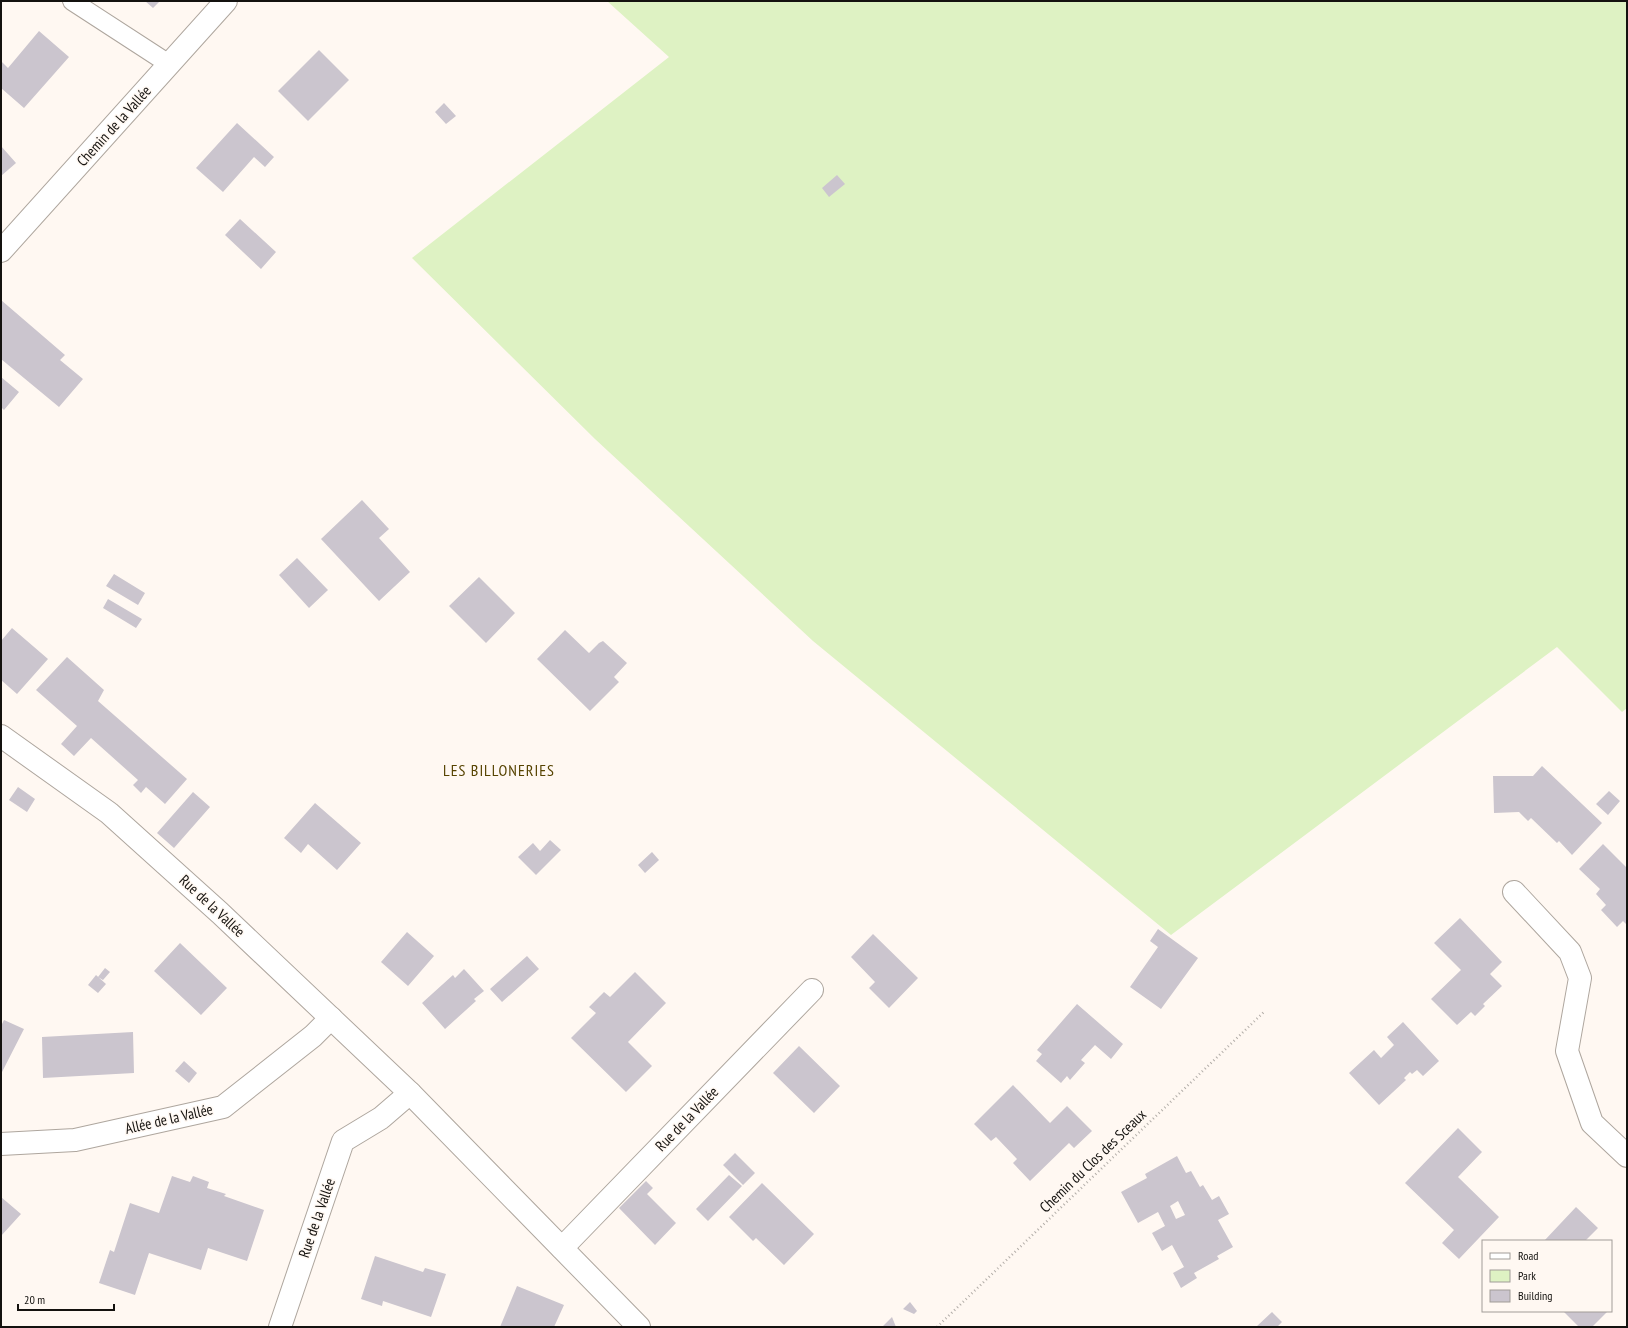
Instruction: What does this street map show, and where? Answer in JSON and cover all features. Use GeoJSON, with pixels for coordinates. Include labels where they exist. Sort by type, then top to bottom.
{"type":"FeatureCollection","features":[{"type":"Feature","properties":{"kind":"street","name":"Chemin de la Vallée"},"geometry":{"type":"LineString","coordinates":[[1,251],[226,1]]}},
{"type":"Feature","properties":{"kind":"street","name":"Rue de la Vallée"},"geometry":{"type":"LineString","coordinates":[[1,736],[110,813],[220,913],[410,1093],[639,1327]]}},
{"type":"Feature","properties":{"kind":"street"},"geometry":{"type":"LineString","coordinates":[[1514,892],[1570,952],[1580,978],[1567,1051],[1592,1123],[1627,1156]]}},
{"type":"Feature","properties":{"kind":"street","name":"Rue de la Vallée"},"geometry":{"type":"LineString","coordinates":[[562,1248],[812,990]]}},
{"type":"Feature","properties":{"kind":"street","name":"Allée de la Vallée"},"geometry":{"type":"LineString","coordinates":[[1,1144],[75,1140],[223,1107],[313,1036],[331,1018]]}},
{"type":"Feature","properties":{"kind":"street","name":"Rue de la Vallée"},"geometry":{"type":"LineString","coordinates":[[280,1327],[343,1141],[381,1118],[410,1093]]}},
{"type":"Feature","properties":{"kind":"lane"},"geometry":{"type":"LineString","coordinates":[[72,1],[169,64]]}},
{"type":"Feature","properties":{"kind":"path","name":"Chemin du Clos des Sceaux"},"geometry":{"type":"LineString","coordinates":[[937,1327],[1265,1011]]}},
{"type":"Feature","properties":{"kind":"green space"},"geometry":{"type":"Polygon","coordinates":[[[607,1],[1627,1],[1627,708],[1622,712],[1557,647],[1171,935],[813,641],[595,439],[412,258],[669,57],[607,1]]]}},
{"type":"Feature","properties":{"kind":"building"},"geometry":{"type":"Polygon","coordinates":[[[145,1],[160,1],[153,8],[145,1]]]}},
{"type":"Feature","properties":{"kind":"building"},"geometry":{"type":"Polygon","coordinates":[[[39,31],[69,57],[24,108],[1,88],[1,61],[8,68],[39,31]]]}},
{"type":"Feature","properties":{"kind":"building"},"geometry":{"type":"Polygon","coordinates":[[[319,50],[349,80],[308,121],[278,91],[319,50]]]}},
{"type":"Feature","properties":{"kind":"building"},"geometry":{"type":"Polygon","coordinates":[[[444,103],[456,116],[446,124],[435,112],[444,103]]]}},
{"type":"Feature","properties":{"kind":"building"},"geometry":{"type":"Polygon","coordinates":[[[237,123],[274,157],[265,167],[254,157],[223,192],[196,168],[237,123]]]}},
{"type":"Feature","properties":{"kind":"building"},"geometry":{"type":"Polygon","coordinates":[[[1,146],[16,163],[1,176],[1,146]]]}},
{"type":"Feature","properties":{"kind":"building"},"geometry":{"type":"Polygon","coordinates":[[[837,175],[845,184],[829,197],[822,188],[837,175]]]}},
{"type":"Feature","properties":{"kind":"building"},"geometry":{"type":"Polygon","coordinates":[[[240,219],[276,252],[261,269],[225,235],[240,219]]]}},
{"type":"Feature","properties":{"kind":"building"},"geometry":{"type":"Polygon","coordinates":[[[1,300],[65,355],[60,360],[83,379],[59,407],[1,359],[1,300]]]}},
{"type":"Feature","properties":{"kind":"building"},"geometry":{"type":"Polygon","coordinates":[[[1,377],[19,392],[4,410],[1,407],[1,377]]]}},
{"type":"Feature","properties":{"kind":"building"},"geometry":{"type":"Polygon","coordinates":[[[362,500],[389,529],[379,538],[410,572],[379,601],[321,539],[362,500]]]}},
{"type":"Feature","properties":{"kind":"building"},"geometry":{"type":"Polygon","coordinates":[[[297,558],[328,590],[309,608],[279,575],[297,558]]]}},
{"type":"Feature","properties":{"kind":"building"},"geometry":{"type":"Polygon","coordinates":[[[114,574],[145,593],[138,605],[106,586],[114,574]]]}},
{"type":"Feature","properties":{"kind":"building"},"geometry":{"type":"Polygon","coordinates":[[[479,577],[515,613],[486,643],[449,606],[479,577]]]}},
{"type":"Feature","properties":{"kind":"building"},"geometry":{"type":"Polygon","coordinates":[[[108,599],[142,619],[136,628],[103,608],[108,599]]]}},
{"type":"Feature","properties":{"kind":"building"},"geometry":{"type":"Polygon","coordinates":[[[12,628],[48,659],[17,694],[1,680],[1,641],[12,628]]]}},
{"type":"Feature","properties":{"kind":"building"},"geometry":{"type":"Polygon","coordinates":[[[565,630],[589,653],[603,641],[627,663],[614,677],[619,682],[590,711],[537,659],[565,630]]]}},
{"type":"Feature","properties":{"kind":"building"},"geometry":{"type":"Polygon","coordinates":[[[67,657],[104,690],[98,701],[187,779],[165,804],[146,787],[141,793],[133,785],[138,780],[91,738],[74,756],[61,744],[77,726],[36,690],[67,657]]]}},
{"type":"Feature","properties":{"kind":"building"},"geometry":{"type":"Polygon","coordinates":[[[1542,766],[1602,823],[1572,855],[1559,841],[1557,843],[1531,818],[1528,821],[1519,812],[1494,813],[1493,776],[1533,776],[1542,766]]]}},
{"type":"Feature","properties":{"kind":"building"},"geometry":{"type":"Polygon","coordinates":[[[18,787],[35,799],[27,812],[9,800],[18,787]]]}},
{"type":"Feature","properties":{"kind":"building"},"geometry":{"type":"Polygon","coordinates":[[[1609,791],[1620,801],[1608,815],[1596,804],[1609,791]]]}},
{"type":"Feature","properties":{"kind":"building"},"geometry":{"type":"Polygon","coordinates":[[[193,792],[210,807],[174,848],[157,833],[193,792]]]}},
{"type":"Feature","properties":{"kind":"building"},"geometry":{"type":"Polygon","coordinates":[[[315,803],[361,843],[337,870],[308,844],[301,853],[284,838],[315,803]]]}},
{"type":"Feature","properties":{"kind":"building"},"geometry":{"type":"Polygon","coordinates":[[[550,840],[561,850],[536,875],[518,857],[533,843],[540,851],[550,840]]]}},
{"type":"Feature","properties":{"kind":"building"},"geometry":{"type":"Polygon","coordinates":[[[1603,844],[1627,868],[1627,925],[1623,921],[1617,927],[1601,910],[1606,905],[1596,894],[1600,889],[1579,869],[1603,844]]]}},
{"type":"Feature","properties":{"kind":"building"},"geometry":{"type":"Polygon","coordinates":[[[652,852],[659,860],[645,873],[638,865],[652,852]]]}},
{"type":"Feature","properties":{"kind":"building"},"geometry":{"type":"Polygon","coordinates":[[[1460,918],[1502,962],[1490,974],[1502,986],[1483,1004],[1485,1006],[1475,1016],[1471,1012],[1457,1025],[1431,999],[1461,970],[1434,943],[1460,918]]]}},
{"type":"Feature","properties":{"kind":"building"},"geometry":{"type":"Polygon","coordinates":[[[1158,929],[1198,958],[1161,1009],[1130,987],[1158,947],[1150,941],[1158,929]]]}},
{"type":"Feature","properties":{"kind":"building"},"geometry":{"type":"Polygon","coordinates":[[[407,932],[434,956],[408,986],[381,962],[407,932]]]}},
{"type":"Feature","properties":{"kind":"building"},"geometry":{"type":"Polygon","coordinates":[[[873,934],[918,978],[889,1008],[869,988],[875,982],[851,957],[873,934]]]}},
{"type":"Feature","properties":{"kind":"building"},"geometry":{"type":"Polygon","coordinates":[[[180,943],[227,988],[201,1015],[154,971],[180,943]]]}},
{"type":"Feature","properties":{"kind":"building"},"geometry":{"type":"Polygon","coordinates":[[[527,956],[539,969],[502,1002],[490,989],[527,956]]]}},
{"type":"Feature","properties":{"kind":"building"},"geometry":{"type":"Polygon","coordinates":[[[105,968],[110,972],[103,980],[98,977],[105,968]]]}},
{"type":"Feature","properties":{"kind":"building"},"geometry":{"type":"Polygon","coordinates":[[[464,969],[484,991],[474,999],[476,1001],[445,1029],[422,1003],[453,975],[455,978],[464,969]]]}},
{"type":"Feature","properties":{"kind":"building"},"geometry":{"type":"Polygon","coordinates":[[[635,972],[666,1003],[628,1042],[652,1066],[626,1092],[571,1038],[596,1013],[589,1007],[604,992],[610,997],[635,972]]]}},
{"type":"Feature","properties":{"kind":"building"},"geometry":{"type":"Polygon","coordinates":[[[96,975],[106,984],[98,993],[88,985],[96,975]]]}},
{"type":"Feature","properties":{"kind":"building"},"geometry":{"type":"Polygon","coordinates":[[[1077,1004],[1123,1044],[1111,1059],[1095,1045],[1081,1060],[1085,1063],[1070,1080],[1067,1076],[1061,1083],[1036,1061],[1042,1054],[1037,1050],[1077,1004]]]}},
{"type":"Feature","properties":{"kind":"building"},"geometry":{"type":"Polygon","coordinates":[[[4,1020],[24,1029],[1,1074],[1,1026],[4,1020]]]}},
{"type":"Feature","properties":{"kind":"building"},"geometry":{"type":"Polygon","coordinates":[[[1403,1022],[1439,1061],[1423,1076],[1417,1070],[1412,1074],[1410,1072],[1404,1078],[1406,1080],[1379,1105],[1349,1073],[1374,1050],[1381,1058],[1394,1045],[1387,1037],[1403,1022]]]}},
{"type":"Feature","properties":{"kind":"building"},"geometry":{"type":"Polygon","coordinates":[[[133,1032],[134,1073],[43,1078],[42,1037],[133,1032]]]}},
{"type":"Feature","properties":{"kind":"building"},"geometry":{"type":"Polygon","coordinates":[[[799,1046],[840,1086],[814,1113],[773,1073],[799,1046]]]}},
{"type":"Feature","properties":{"kind":"building"},"geometry":{"type":"Polygon","coordinates":[[[184,1061],[197,1073],[189,1083],[175,1071],[184,1061]]]}},
{"type":"Feature","properties":{"kind":"building"},"geometry":{"type":"Polygon","coordinates":[[[1013,1085],[1050,1123],[1067,1106],[1092,1131],[1074,1148],[1069,1143],[1030,1181],[1013,1163],[1017,1159],[996,1137],[991,1141],[974,1124],[1013,1085]]]}},
{"type":"Feature","properties":{"kind":"building"},"geometry":{"type":"Polygon","coordinates":[[[1458,1128],[1482,1152],[1458,1177],[1499,1217],[1459,1259],[1442,1243],[1454,1230],[1405,1183],[1458,1128]]]}},
{"type":"Feature","properties":{"kind":"building"},"geometry":{"type":"Polygon","coordinates":[[[735,1153],[755,1173],[743,1185],[723,1165],[735,1153]]]}},
{"type":"Feature","properties":{"kind":"building"},"geometry":{"type":"Polygon","coordinates":[[[1177,1156],[1186,1173],[1191,1171],[1200,1187],[1203,1185],[1212,1200],[1219,1196],[1229,1214],[1218,1220],[1233,1247],[1217,1256],[1219,1259],[1194,1273],[1197,1278],[1181,1288],[1173,1273],[1184,1267],[1172,1245],[1162,1251],[1152,1233],[1165,1226],[1158,1212],[1138,1223],[1121,1192],[1147,1178],[1145,1174],[1177,1156]],[[1178,1201],[1170,1206],[1176,1219],[1185,1215],[1178,1201]]]}},
{"type":"Feature","properties":{"kind":"building"},"geometry":{"type":"Polygon","coordinates":[[[729,1175],[742,1186],[708,1221],[696,1209],[729,1175]]]}},
{"type":"Feature","properties":{"kind":"building"},"geometry":{"type":"Polygon","coordinates":[[[172,1176],[190,1182],[193,1176],[209,1182],[207,1188],[226,1194],[224,1196],[264,1210],[247,1261],[208,1248],[201,1270],[149,1253],[135,1295],[99,1283],[110,1250],[114,1252],[130,1203],[159,1213],[172,1176]]]}},
{"type":"Feature","properties":{"kind":"building"},"geometry":{"type":"Polygon","coordinates":[[[646,1181],[653,1188],[647,1194],[676,1223],[655,1245],[619,1208],[646,1181]]]}},
{"type":"Feature","properties":{"kind":"building"},"geometry":{"type":"Polygon","coordinates":[[[762,1183],[814,1234],[784,1265],[756,1238],[753,1241],[729,1217],[762,1183]]]}},
{"type":"Feature","properties":{"kind":"building"},"geometry":{"type":"Polygon","coordinates":[[[1,1197],[21,1214],[1,1236],[1,1197]]]}},
{"type":"Feature","properties":{"kind":"building"},"geometry":{"type":"Polygon","coordinates":[[[1576,1207],[1598,1228],[1586,1240],[1545,1240],[1576,1207]]]}},
{"type":"Feature","properties":{"kind":"building"},"geometry":{"type":"Polygon","coordinates":[[[375,1256],[423,1272],[425,1268],[446,1274],[431,1317],[383,1301],[382,1306],[361,1299],[375,1256]]]}},
{"type":"Feature","properties":{"kind":"building"},"geometry":{"type":"Polygon","coordinates":[[[517,1286],[564,1305],[554,1327],[500,1327],[517,1286]]]}},
{"type":"Feature","properties":{"kind":"building"},"geometry":{"type":"Polygon","coordinates":[[[910,1302],[917,1311],[914,1314],[903,1309],[910,1302]]]}},
{"type":"Feature","properties":{"kind":"building"},"geometry":{"type":"Polygon","coordinates":[[[1272,1312],[1282,1322],[1277,1327],[1256,1327],[1272,1312]]]}},
{"type":"Feature","properties":{"kind":"building"},"geometry":{"type":"Polygon","coordinates":[[[1564,1312],[1607,1312],[1592,1327],[1579,1327],[1564,1312]]]}},
{"type":"Feature","properties":{"kind":"building"},"geometry":{"type":"Polygon","coordinates":[[[892,1317],[896,1327],[882,1327],[892,1317]]]}},
{"type":"Feature","properties":{"kind":"district","name":"LES BILLONERIES"},"geometry":{"type":"Point","coordinates":[499,770]}}]}
